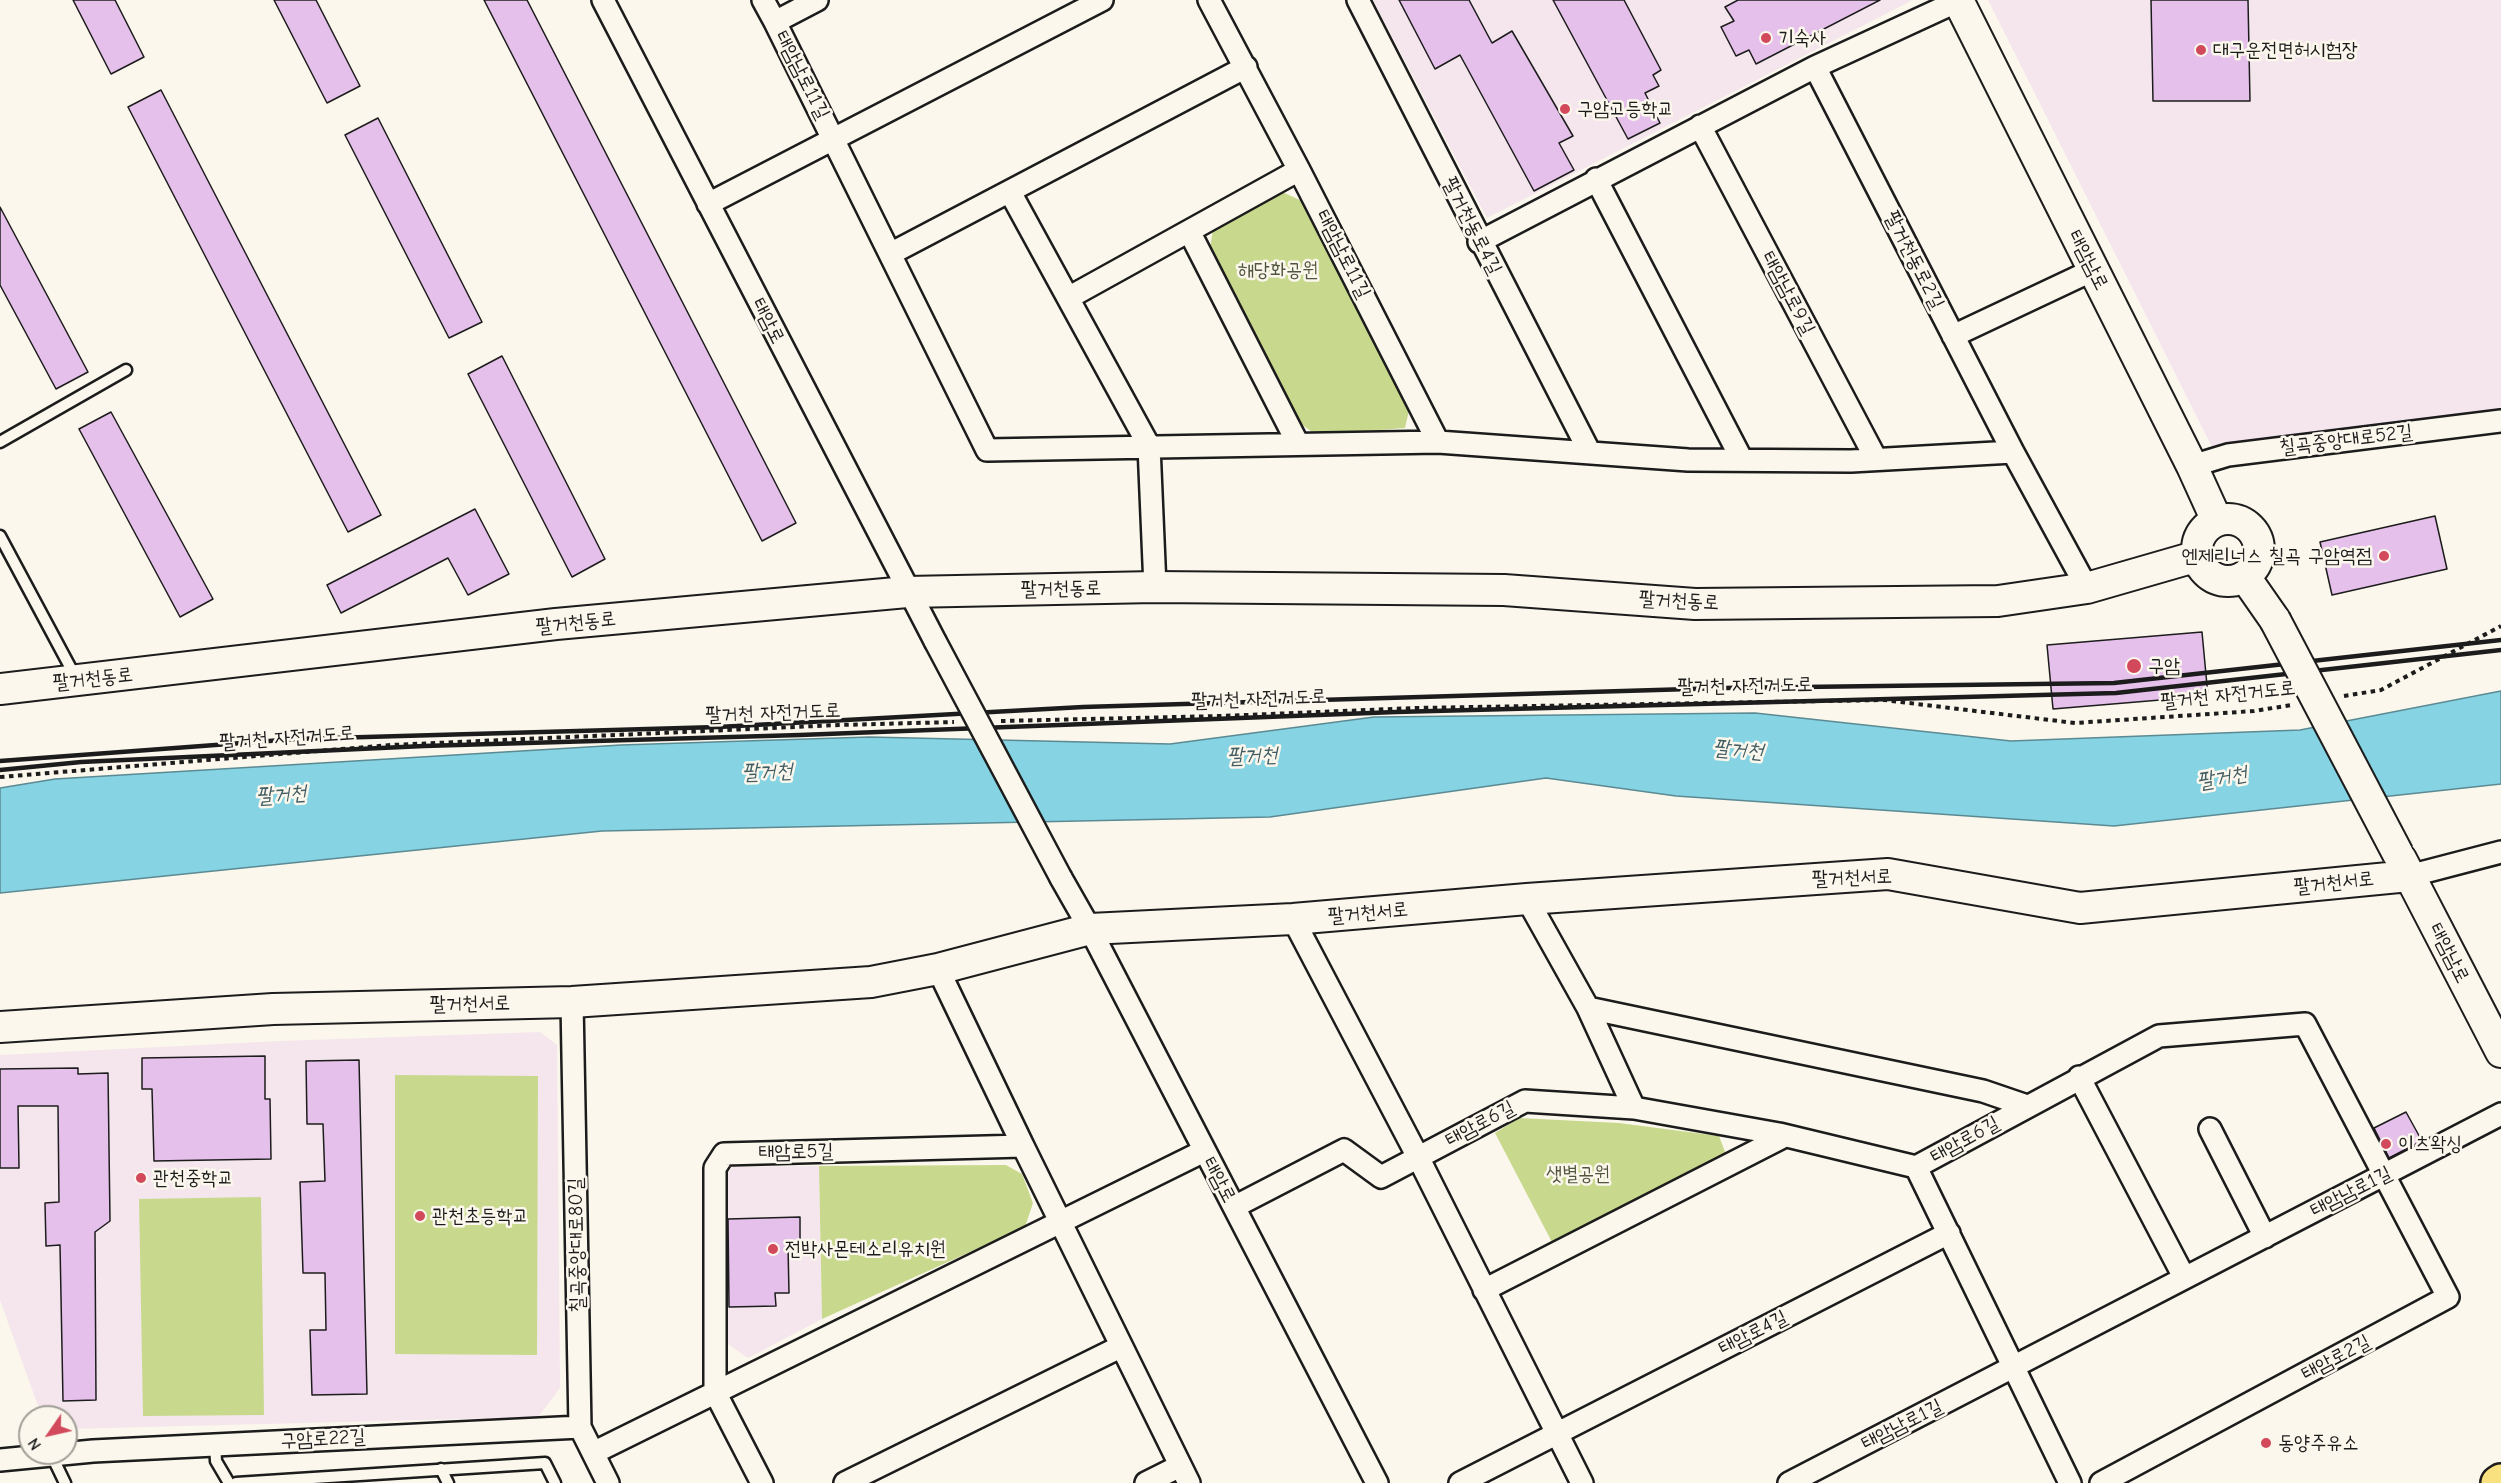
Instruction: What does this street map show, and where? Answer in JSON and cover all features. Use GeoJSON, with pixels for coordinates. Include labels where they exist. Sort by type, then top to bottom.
{"type":"FeatureCollection","features":[{"type":"Feature","properties":{"kind":"main road","name":"태암남로"},"geometry":{"type":"LineString","coordinates":[[1958,1],[2192,466],[2217,521]]}},
{"type":"Feature","properties":{"kind":"main road"},"geometry":{"type":"LineString","coordinates":[[2236,520],[2253,531],[2258,540],[2258,560],[2245,577],[2224,582],[2214,578],[2206,572],[2198,556],[2201,534],[2217,521],[2236,520]]}},
{"type":"Feature","properties":{"kind":"main road","name":"팔거천동로"},"geometry":{"type":"LineString","coordinates":[[0,689],[556,624],[907,592],[1155,587],[1504,590],[1695,604],[1998,601],[2087,588],[2198,556]]}},
{"type":"Feature","properties":{"kind":"main road","name":"태암남로"},"geometry":{"type":"LineString","coordinates":[[2245,577],[2275,620],[2501,1052]]}},
{"type":"Feature","properties":{"kind":"main road","name":"팔거천서로"},"geometry":{"type":"LineString","coordinates":[[0,1027],[273,1009],[572,1002],[871,982],[938,969],[1090,929],[1293,919],[1527,899],[1888,874],[2080,908],[2403,865]]}},
{"type":"Feature","properties":{"kind":"street","name":"태암로"},"geometry":{"type":"LineString","coordinates":[[603,0],[907,592],[1090,929],[1377,1483]]}},
{"type":"Feature","properties":{"kind":"street"},"geometry":{"type":"LineString","coordinates":[[763,0],[775,22]]}},
{"type":"Feature","properties":{"kind":"street","name":"태암남로11길"},"geometry":{"type":"LineString","coordinates":[[817,0],[775,22],[987,450],[1149,446]]}},
{"type":"Feature","properties":{"kind":"street","name":"태암남로11길"},"geometry":{"type":"LineString","coordinates":[[708,204],[1102,0]]}},
{"type":"Feature","properties":{"kind":"street","name":"태암남로11길"},"geometry":{"type":"LineString","coordinates":[[1209,0],[1438,442]]}},
{"type":"Feature","properties":{"kind":"street","name":"팔거천동로4길"},"geometry":{"type":"LineString","coordinates":[[1358,0],[1479,242],[1589,451]]}},
{"type":"Feature","properties":{"kind":"street"},"geometry":{"type":"LineString","coordinates":[[1479,242],[1596,179],[1815,67],[1958,1]]}},
{"type":"Feature","properties":{"kind":"street","name":"팔거천동로2길"},"geometry":{"type":"LineString","coordinates":[[1815,67],[2013,452],[2087,588]]}},
{"type":"Feature","properties":{"kind":"street"},"geometry":{"type":"LineString","coordinates":[[890,254],[1246,68]]}},
{"type":"Feature","properties":{"kind":"street","name":"태암남로9길"},"geometry":{"type":"LineString","coordinates":[[1700,126],[1876,459]]}},
{"type":"Feature","properties":{"kind":"street"},"geometry":{"type":"LineString","coordinates":[[1068,298],[1299,170]]}},
{"type":"Feature","properties":{"kind":"street"},"geometry":{"type":"LineString","coordinates":[[1596,179],[1742,460]]}},
{"type":"Feature","properties":{"kind":"street"},"geometry":{"type":"LineString","coordinates":[[1010,192],[1149,446],[1155,587]]}},
{"type":"Feature","properties":{"kind":"street"},"geometry":{"type":"LineString","coordinates":[[1189,231],[1298,444]]}},
{"type":"Feature","properties":{"kind":"street"},"geometry":{"type":"LineString","coordinates":[[1953,336],[2092,270]]}},
{"type":"Feature","properties":{"kind":"street","name":"칠곡중앙대로52길"},"geometry":{"type":"LineString","coordinates":[[2192,466],[2228,455],[2501,421]]}},
{"type":"Feature","properties":{"kind":"street"},"geometry":{"type":"LineString","coordinates":[[1149,446],[1438,442],[1589,451],[1688,460],[1817,461],[2013,452]]}},
{"type":"Feature","properties":{"kind":"street"},"geometry":{"type":"LineString","coordinates":[[2403,865],[2501,852]]}},
{"type":"Feature","properties":{"kind":"street"},"geometry":{"type":"LineString","coordinates":[[1527,899],[1588,1008],[1634,1108]]}},
{"type":"Feature","properties":{"kind":"street","name":"팔거천서로"},"geometry":{"type":"LineString","coordinates":[[1293,919],[1418,1157]]}},
{"type":"Feature","properties":{"kind":"street"},"geometry":{"type":"LineString","coordinates":[[938,969],[1059,1224],[1184,1475],[1146,1483]]}},
{"type":"Feature","properties":{"kind":"street","name":"칠곡중앙대로80길"},"geometry":{"type":"LineString","coordinates":[[572,1002],[580,1427],[608,1483]]}},
{"type":"Feature","properties":{"kind":"street"},"geometry":{"type":"LineString","coordinates":[[1588,1008],[1983,1091],[2027,1106]]}},
{"type":"Feature","properties":{"kind":"street","name":"태암로6길"},"geometry":{"type":"LineString","coordinates":[[1234,1207],[1344,1150],[1381,1177],[1525,1101],[1634,1108],[1785,1136],[1916,1167],[2079,1077],[2159,1036],[2306,1024],[2384,1175]]}},
{"type":"Feature","properties":{"kind":"street"},"geometry":{"type":"LineString","coordinates":[[2079,1077],[2184,1278]]}},
{"type":"Feature","properties":{"kind":"street","name":"태암남로1길"},"geometry":{"type":"LineString","coordinates":[[1789,1483],[2501,1114]]}},
{"type":"Feature","properties":{"kind":"street"},"geometry":{"type":"LineString","coordinates":[[2210,1128],[2265,1237]]}},
{"type":"Feature","properties":{"kind":"street"},"geometry":{"type":"LineString","coordinates":[[1484,1290],[1785,1136]]}},
{"type":"Feature","properties":{"kind":"street","name":"태암로5길"},"geometry":{"type":"LineString","coordinates":[[762,1483],[715,1392],[715,1168],[724,1154],[1023,1146]]}},
{"type":"Feature","properties":{"kind":"street"},"geometry":{"type":"LineString","coordinates":[[593,1453],[1204,1151]]}},
{"type":"Feature","properties":{"kind":"street"},"geometry":{"type":"LineString","coordinates":[[1418,1157],[1582,1483]]}},
{"type":"Feature","properties":{"kind":"street"},"geometry":{"type":"LineString","coordinates":[[1916,1167],[2015,1366],[2070,1483]]}},
{"type":"Feature","properties":{"kind":"street","name":"태암로2길"},"geometry":{"type":"LineString","coordinates":[[2101,1483],[2448,1298],[2384,1175]]}},
{"type":"Feature","properties":{"kind":"street","name":"태암로4길"},"geometry":{"type":"LineString","coordinates":[[1460,1483],[1949,1233]]}},
{"type":"Feature","properties":{"kind":"street"},"geometry":{"type":"LineString","coordinates":[[845,1483],[1120,1347]]}},
{"type":"Feature","properties":{"kind":"street","name":"구암로22길"},"geometry":{"type":"LineString","coordinates":[[78,1452],[580,1427]]}},
{"type":"Feature","properties":{"kind":"street","name":"구암로22길"},"geometry":{"type":"LineString","coordinates":[[0,1460],[18,1458]]}},
{"type":"Feature","properties":{"kind":"lane"},"geometry":{"type":"LineString","coordinates":[[0,442],[126,370]]}},
{"type":"Feature","properties":{"kind":"lane"},"geometry":{"type":"LineString","coordinates":[[0,536],[78,681]]}},
{"type":"Feature","properties":{"kind":"lane"},"geometry":{"type":"LineString","coordinates":[[215,1444],[216,1461],[229,1483]]}},
{"type":"Feature","properties":{"kind":"lane"},"geometry":{"type":"LineString","coordinates":[[241,1482],[379,1478],[441,1469],[545,1463],[555,1483]]}},
{"type":"Feature","properties":{"kind":"lane"},"geometry":{"type":"LineString","coordinates":[[56,1465],[65,1483]]}},
{"type":"Feature","properties":{"kind":"lane"},"geometry":{"type":"LineString","coordinates":[[441,1469],[448,1483]]}},
{"type":"Feature","properties":{"kind":"path"},"geometry":{"type":"LineString","coordinates":[[2335,698],[2381,690],[2501,626]]}},
{"type":"Feature","properties":{"kind":"path","name":"팔거천 자전거도로"},"geometry":{"type":"LineString","coordinates":[[994,721],[1486,706],[1884,700],[2074,723],[2254,711],[2301,704]]}},
{"type":"Feature","properties":{"kind":"path","name":"팔거천 자전거도로"},"geometry":{"type":"LineString","coordinates":[[0,777],[391,745],[827,725],[958,722]]}},
{"type":"Feature","properties":{"kind":"shaded area","name":"구암고등학교"},"geometry":{"type":"Polygon","coordinates":[[[1373,0],[1910,0],[1911,1],[1487,218],[1373,0]]]}},
{"type":"Feature","properties":{"kind":"shaded area","name":"대구운전면허시험장"},"geometry":{"type":"Polygon","coordinates":[[[1988,0],[2501,0],[2501,410],[2213,449],[1988,0]]]}},
{"type":"Feature","properties":{"kind":"shaded area"},"geometry":{"type":"Polygon","coordinates":[[[540,1032],[557,1045],[560,1388],[538,1417],[78,1429],[78,1405],[38,1405],[0,1300],[0,1055],[281,1041],[540,1032]]]}},
{"type":"Feature","properties":{"kind":"shaded area","name":"전박사몬테소리유치원"},"geometry":{"type":"Polygon","coordinates":[[[819,1166],[822,1319],[748,1358],[728,1344],[722,1178],[733,1167],[819,1166]]]}},
{"type":"Feature","properties":{"kind":"green space","name":"해당화공원"},"geometry":{"type":"Polygon","coordinates":[[[1280,191],[1302,201],[1410,406],[1405,428],[1316,435],[1300,423],[1209,255],[1213,229],[1280,191]]]}},
{"type":"Feature","properties":{"kind":"green space"},"geometry":{"type":"Polygon","coordinates":[[[395,1075],[538,1076],[537,1355],[395,1354],[395,1075]]]}},
{"type":"Feature","properties":{"kind":"green space","name":"샛별공원"},"geometry":{"type":"Polygon","coordinates":[[[1519,1118],[1619,1123],[1719,1136],[1727,1157],[1554,1246],[1495,1133],[1519,1118]]]}},
{"type":"Feature","properties":{"kind":"green space"},"geometry":{"type":"Polygon","coordinates":[[[1006,1165],[1022,1174],[1033,1203],[1025,1227],[822,1319],[819,1166],[1006,1165]]]}},
{"type":"Feature","properties":{"kind":"green space"},"geometry":{"type":"Polygon","coordinates":[[[261,1197],[264,1415],[143,1416],[139,1199],[261,1197]]]}},
{"type":"Feature","properties":{"kind":"water","name":"팔거천"},"geometry":{"type":"Polygon","coordinates":[[[2501,691],[2501,784],[2114,826],[1676,796],[1546,778],[1270,817],[602,831],[0,893],[0,788],[55,779],[621,745],[869,737],[1170,744],[1374,717],[1755,713],[2011,741],[2300,730],[2501,691]]]}},
{"type":"Feature","properties":{"kind":"building"},"geometry":{"type":"Polygon","coordinates":[[[73,0],[115,0],[144,57],[111,74],[73,0]]]}},
{"type":"Feature","properties":{"kind":"building"},"geometry":{"type":"Polygon","coordinates":[[[274,0],[316,0],[360,86],[327,103],[274,0]]]}},
{"type":"Feature","properties":{"kind":"building"},"geometry":{"type":"Polygon","coordinates":[[[484,0],[527,0],[796,523],[762,541],[484,0]]]}},
{"type":"Feature","properties":{"kind":"building"},"geometry":{"type":"Polygon","coordinates":[[[1399,0],[1469,0],[1492,43],[1512,31],[1573,136],[1559,143],[1574,170],[1534,191],[1460,55],[1435,69],[1399,0]]]}},
{"type":"Feature","properties":{"kind":"building","name":"구암고등학교"},"geometry":{"type":"Polygon","coordinates":[[[1553,0],[1624,0],[1661,70],[1653,75],[1659,86],[1645,93],[1660,123],[1628,139],[1553,0]]]}},
{"type":"Feature","properties":{"kind":"building","name":"기숙사"},"geometry":{"type":"Polygon","coordinates":[[[1738,0],[1880,0],[1756,64],[1749,50],[1736,56],[1721,27],[1734,21],[1725,7],[1738,0]]]}},
{"type":"Feature","properties":{"kind":"building","name":"대구운전면허시험장"},"geometry":{"type":"Polygon","coordinates":[[[2151,0],[2248,0],[2250,101],[2153,101],[2151,0]]]}},
{"type":"Feature","properties":{"kind":"building"},"geometry":{"type":"Polygon","coordinates":[[[161,90],[381,515],[348,532],[128,107],[161,90]]]}},
{"type":"Feature","properties":{"kind":"building"},"geometry":{"type":"Polygon","coordinates":[[[378,118],[482,322],[449,338],[345,135],[378,118]]]}},
{"type":"Feature","properties":{"kind":"building"},"geometry":{"type":"Polygon","coordinates":[[[0,207],[88,372],[56,389],[0,285],[0,207]]]}},
{"type":"Feature","properties":{"kind":"building"},"geometry":{"type":"Polygon","coordinates":[[[502,356],[605,559],[572,577],[468,374],[502,356]]]}},
{"type":"Feature","properties":{"kind":"building"},"geometry":{"type":"Polygon","coordinates":[[[111,412],[213,599],[180,617],[79,429],[111,412]]]}},
{"type":"Feature","properties":{"kind":"building"},"geometry":{"type":"Polygon","coordinates":[[[475,509],[509,574],[468,595],[448,558],[341,613],[327,585],[475,509]]]}},
{"type":"Feature","properties":{"kind":"building","name":"엔제리너스 칠곡 구암역점"},"geometry":{"type":"Polygon","coordinates":[[[2435,516],[2447,569],[2332,595],[2320,542],[2435,516]]]}},
{"type":"Feature","properties":{"kind":"building"},"geometry":{"type":"Polygon","coordinates":[[[2202,632],[2208,696],[2053,709],[2047,645],[2202,632]]]}},
{"type":"Feature","properties":{"kind":"building"},"geometry":{"type":"Polygon","coordinates":[[[265,1056],[265,1099],[270,1099],[271,1159],[154,1161],[152,1089],[142,1089],[142,1058],[265,1056]]]}},
{"type":"Feature","properties":{"kind":"building"},"geometry":{"type":"Polygon","coordinates":[[[359,1060],[367,1394],[312,1395],[310,1330],[326,1330],[325,1273],[303,1273],[300,1182],[325,1181],[323,1124],[307,1124],[306,1061],[359,1060]]]}},
{"type":"Feature","properties":{"kind":"building"},"geometry":{"type":"Polygon","coordinates":[[[78,1068],[78,1074],[108,1073],[110,1221],[95,1232],[96,1400],[63,1401],[60,1245],[46,1246],[45,1203],[59,1202],[58,1106],[18,1106],[19,1168],[0,1168],[0,1069],[78,1068]]]}},
{"type":"Feature","properties":{"kind":"building"},"geometry":{"type":"Polygon","coordinates":[[[2406,1112],[2422,1141],[2389,1158],[2374,1128],[2406,1112]]]}},
{"type":"Feature","properties":{"kind":"building"},"geometry":{"type":"Polygon","coordinates":[[[800,1217],[800,1247],[788,1247],[789,1293],[775,1293],[776,1306],[729,1307],[728,1219],[800,1217]]]}},
{"type":"Feature","properties":{"kind":"railway"},"geometry":{"type":"LineString","coordinates":[[0,761],[296,739],[718,727],[1083,707],[1724,688],[2114,683],[2501,640]]}},
{"type":"Feature","properties":{"kind":"railway"},"geometry":{"type":"LineString","coordinates":[[0,770],[81,762],[424,746],[800,735],[1396,712],[2116,693],[2501,650]]}},
{"type":"Feature","properties":{"kind":"place","name":"기숙사"},"geometry":{"type":"Point","coordinates":[1766,38]}},
{"type":"Feature","properties":{"kind":"place","name":"대구운전면허시험장"},"geometry":{"type":"Point","coordinates":[2201,50]}},
{"type":"Feature","properties":{"kind":"place","name":"구암고등학교"},"geometry":{"type":"Point","coordinates":[1565,109]}},
{"type":"Feature","properties":{"kind":"place","name":"엔제리너스 칠곡 구암역점"},"geometry":{"type":"Point","coordinates":[2384,556]}},
{"type":"Feature","properties":{"kind":"place","name":"구암"},"geometry":{"type":"Point","coordinates":[2134,666]}},
{"type":"Feature","properties":{"kind":"place","name":"이츠왁싱"},"geometry":{"type":"Point","coordinates":[2386,1144]}},
{"type":"Feature","properties":{"kind":"place","name":"관천중학교"},"geometry":{"type":"Point","coordinates":[141,1178]}},
{"type":"Feature","properties":{"kind":"place","name":"관천초등학교"},"geometry":{"type":"Point","coordinates":[420,1216]}},
{"type":"Feature","properties":{"kind":"place","name":"전박사몬테소리유치원"},"geometry":{"type":"Point","coordinates":[773,1249]}},
{"type":"Feature","properties":{"kind":"place","name":"동양주유소"},"geometry":{"type":"Point","coordinates":[2266,1443]}}]}
